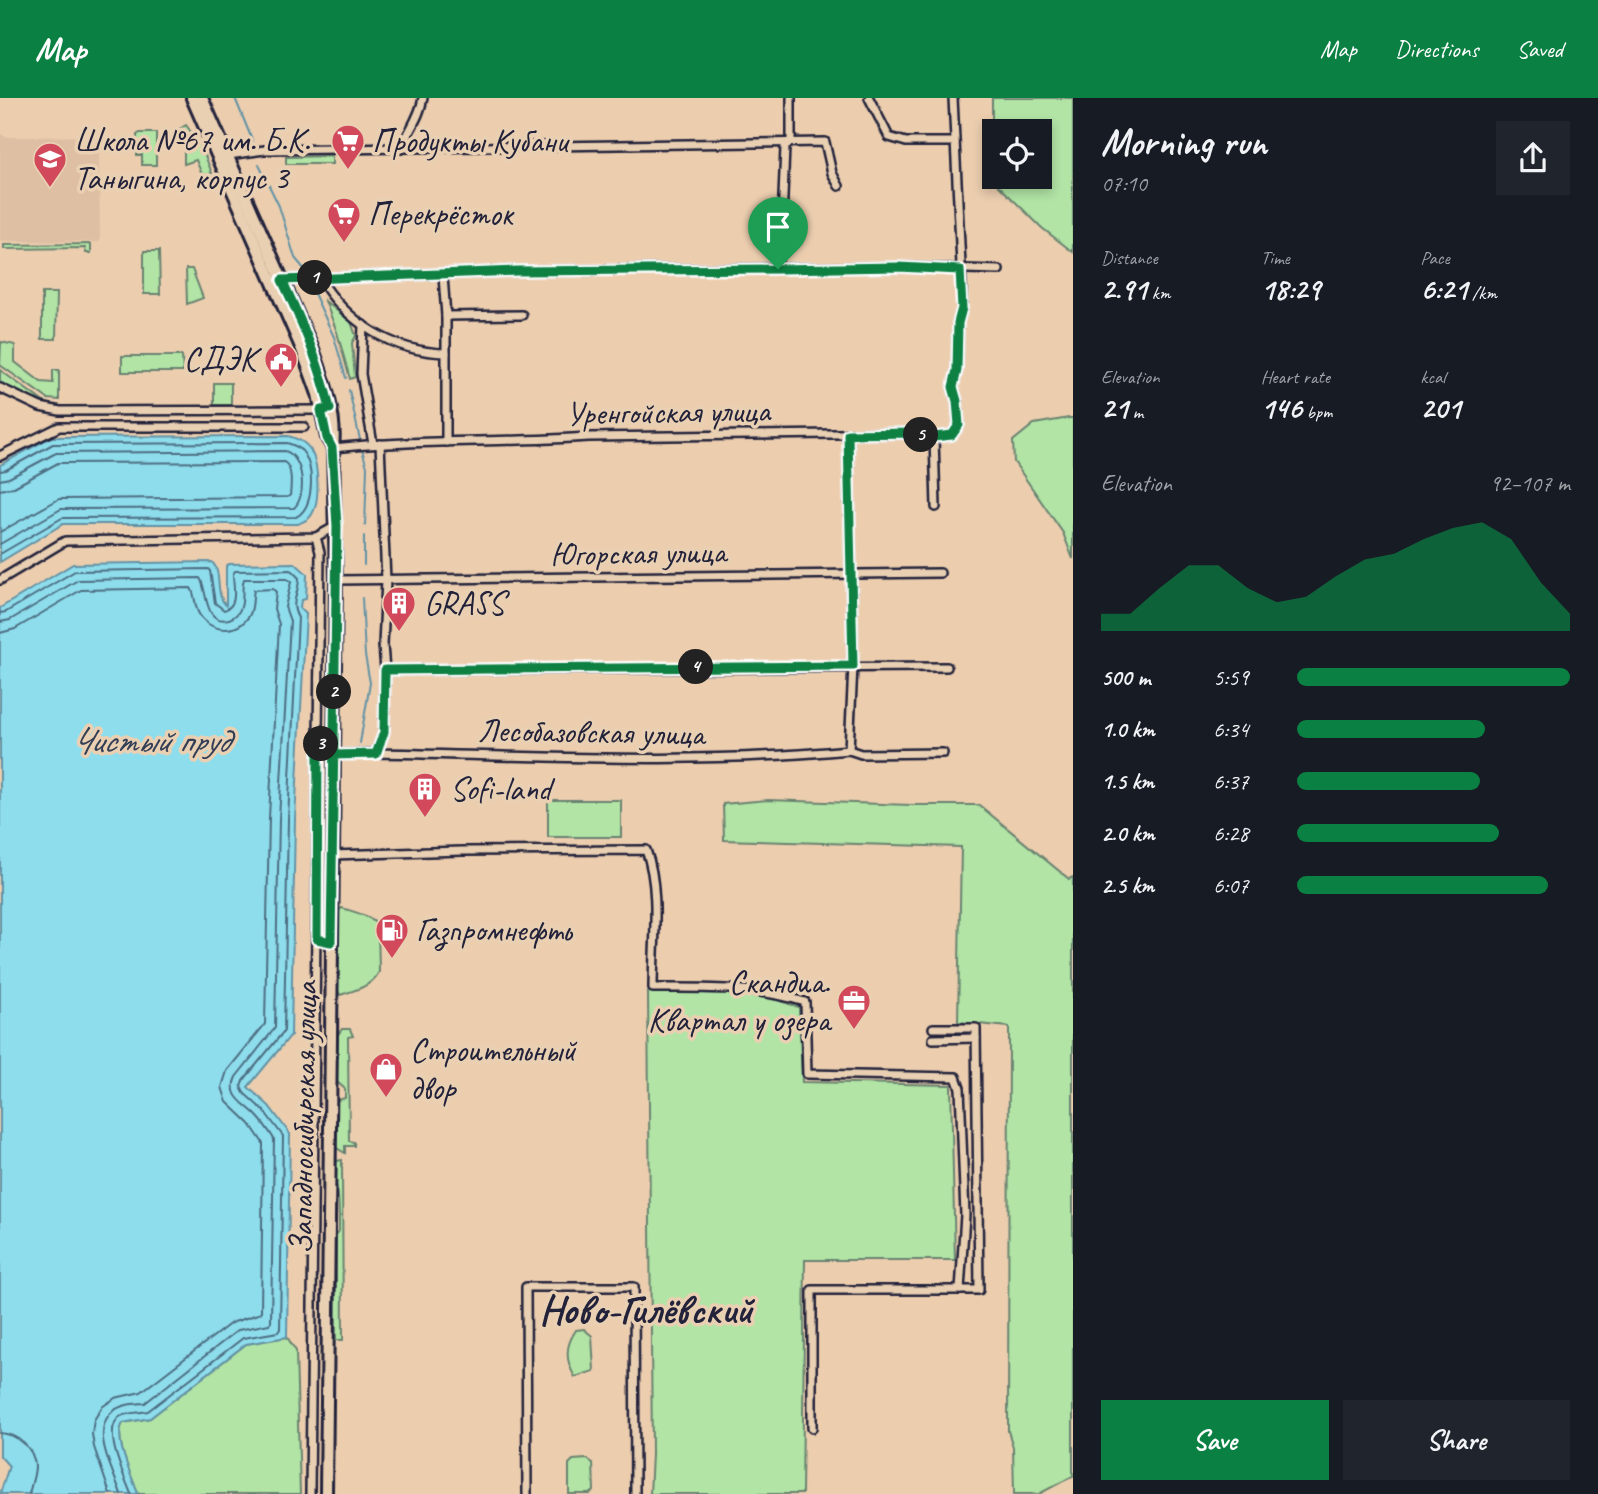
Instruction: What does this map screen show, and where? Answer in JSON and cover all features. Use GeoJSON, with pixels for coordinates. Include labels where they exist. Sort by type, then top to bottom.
{"type":"FeatureCollection","features":[{"type":"Feature","properties":{"kind":"main road","name":"Западносибирская улица"},"geometry":{"type":"LineString","coordinates":[[192,98],[334,427],[332,448],[337,580],[326,1494]]}},
{"type":"Feature","properties":{"kind":"main road","name":"Западносибирская улица"},"geometry":{"type":"LineString","coordinates":[[202,98],[313,349],[326,410]]}},
{"type":"Feature","properties":{"kind":"street"},"geometry":{"type":"LineString","coordinates":[[401,149],[421,113],[423,98]]}},
{"type":"Feature","properties":{"kind":"street"},"geometry":{"type":"LineString","coordinates":[[778,269],[785,147],[791,141],[792,98]]}},
{"type":"Feature","properties":{"kind":"street"},"geometry":{"type":"LineString","coordinates":[[869,98],[889,137],[906,142],[955,142]]}},
{"type":"Feature","properties":{"kind":"street"},"geometry":{"type":"LineString","coordinates":[[936,507],[934,437],[952,435],[959,425],[953,387],[957,370],[958,323],[962,308],[953,98]]}},
{"type":"Feature","properties":{"kind":"street"},"geometry":{"type":"LineString","coordinates":[[228,155],[265,150],[825,142],[832,173],[839,186]]}},
{"type":"Feature","properties":{"kind":"street"},"geometry":{"type":"LineString","coordinates":[[282,280],[318,277],[443,276],[517,271],[898,267],[999,270]]}},
{"type":"Feature","properties":{"kind":"street"},"geometry":{"type":"LineString","coordinates":[[443,276],[446,316],[446,442]]}},
{"type":"Feature","properties":{"kind":"street"},"geometry":{"type":"LineString","coordinates":[[318,277],[349,316],[363,326],[403,347],[426,353],[446,353]]}},
{"type":"Feature","properties":{"kind":"street"},"geometry":{"type":"LineString","coordinates":[[446,316],[522,315]]}},
{"type":"Feature","properties":{"kind":"street"},"geometry":{"type":"LineString","coordinates":[[363,326],[361,373],[377,444],[386,580],[383,645],[384,732],[376,754]]}},
{"type":"Feature","properties":{"kind":"street"},"geometry":{"type":"LineString","coordinates":[[0,388],[40,407],[60,411],[326,410]]}},
{"type":"Feature","properties":{"kind":"street"},"geometry":{"type":"LineString","coordinates":[[0,456],[59,427],[304,427]]}},
{"type":"Feature","properties":{"kind":"street","name":"Уренгойская улица"},"geometry":{"type":"LineString","coordinates":[[332,448],[589,436],[913,433],[934,437]]}},
{"type":"Feature","properties":{"kind":"street"},"geometry":{"type":"LineString","coordinates":[[848,434],[853,666],[849,750]]}},
{"type":"Feature","properties":{"kind":"street"},"geometry":{"type":"LineString","coordinates":[[0,580],[65,541],[316,537],[337,526]]}},
{"type":"Feature","properties":{"kind":"street"},"geometry":{"type":"LineString","coordinates":[[310,1494],[320,552],[316,537]]}},
{"type":"Feature","properties":{"kind":"street","name":"Югорская улица"},"geometry":{"type":"LineString","coordinates":[[337,580],[940,573]]}},
{"type":"Feature","properties":{"kind":"street"},"geometry":{"type":"LineString","coordinates":[[319,631],[336,631]]}},
{"type":"Feature","properties":{"kind":"street"},"geometry":{"type":"LineString","coordinates":[[385,670],[947,667]]}},
{"type":"Feature","properties":{"kind":"street"},"geometry":{"type":"LineString","coordinates":[[318,684],[335,684]]}},
{"type":"Feature","properties":{"kind":"street","name":"Лесобазовская улица"},"geometry":{"type":"LineString","coordinates":[[318,744],[333,749],[376,754],[648,758],[849,750],[860,754],[943,752]]}},
{"type":"Feature","properties":{"kind":"street"},"geometry":{"type":"LineString","coordinates":[[332,855],[646,850],[652,864],[653,988],[740,988],[778,993],[806,1002],[807,1074],[956,1077],[960,1088],[965,1215],[960,1290]]}},
{"type":"Feature","properties":{"kind":"street"},"geometry":{"type":"LineString","coordinates":[[317,939],[331,942]]}},
{"type":"Feature","properties":{"kind":"street"},"geometry":{"type":"LineString","coordinates":[[812,1428],[812,1290],[979,1290],[976,1028],[933,1028]]}},
{"type":"Feature","properties":{"kind":"street"},"geometry":{"type":"LineString","coordinates":[[933,1039],[976,1038]]}},
{"type":"Feature","properties":{"kind":"street"},"geometry":{"type":"LineString","coordinates":[[314,1066],[330,1067]]}},
{"type":"Feature","properties":{"kind":"street"},"geometry":{"type":"LineString","coordinates":[[313,1191],[328,1191]]}},
{"type":"Feature","properties":{"kind":"street"},"geometry":{"type":"LineString","coordinates":[[527,1494],[526,1287],[634,1287],[635,1494]]}},
{"type":"Feature","properties":{"kind":"shaded area","name":"Школа №67 им. Б.К. Таныгина, корпус 3"},"geometry":{"type":"Polygon","coordinates":[[[0,133],[5,137],[99,136],[100,242],[0,241],[0,133]]]}},
{"type":"Feature","properties":{"kind":"green space"},"geometry":{"type":"Polygon","coordinates":[[[992,98],[1073,98],[1073,252],[1042,228],[1002,189],[1052,189],[1052,119],[992,119],[992,98]]]}},
{"type":"Feature","properties":{"kind":"green space"},"geometry":{"type":"Polygon","coordinates":[[[186,125],[202,148],[212,173],[203,177],[196,160],[184,164],[184,141],[178,130],[186,125]]]}},
{"type":"Feature","properties":{"kind":"green space"},"geometry":{"type":"Polygon","coordinates":[[[156,133],[156,165],[142,165],[142,155],[137,155],[137,135],[156,133]]]}},
{"type":"Feature","properties":{"kind":"green space"},"geometry":{"type":"Polygon","coordinates":[[[332,156],[332,164],[286,164],[286,157],[332,156]]]}},
{"type":"Feature","properties":{"kind":"green space"},"geometry":{"type":"Polygon","coordinates":[[[91,244],[91,253],[86,253],[85,248],[4,249],[4,245],[91,244]]]}},
{"type":"Feature","properties":{"kind":"green space"},"geometry":{"type":"Polygon","coordinates":[[[144,251],[159,251],[160,294],[144,294],[144,251]]]}},
{"type":"Feature","properties":{"kind":"green space"},"geometry":{"type":"Polygon","coordinates":[[[186,269],[192,269],[203,298],[187,304],[186,269]]]}},
{"type":"Feature","properties":{"kind":"green space"},"geometry":{"type":"Polygon","coordinates":[[[42,293],[57,293],[56,339],[42,339],[42,293]]]}},
{"type":"Feature","properties":{"kind":"green space"},"geometry":{"type":"Polygon","coordinates":[[[325,301],[351,322],[356,336],[352,343],[355,377],[350,379],[337,332],[325,301]]]}},
{"type":"Feature","properties":{"kind":"green space"},"geometry":{"type":"Polygon","coordinates":[[[1,342],[15,345],[15,362],[41,382],[53,383],[53,370],[59,370],[59,400],[48,399],[0,365],[1,342]]]}},
{"type":"Feature","properties":{"kind":"green space"},"geometry":{"type":"Polygon","coordinates":[[[122,356],[182,356],[183,372],[122,372],[122,356]]]}},
{"type":"Feature","properties":{"kind":"green space"},"geometry":{"type":"Polygon","coordinates":[[[0,370],[44,402],[21,394],[0,382],[0,370]]]}},
{"type":"Feature","properties":{"kind":"green space"},"geometry":{"type":"Polygon","coordinates":[[[214,383],[231,383],[231,405],[214,405],[214,383]]]}},
{"type":"Feature","properties":{"kind":"green space"},"geometry":{"type":"Polygon","coordinates":[[[1073,418],[1073,559],[1063,533],[1014,462],[1013,441],[1034,424],[1073,418]]]}},
{"type":"Feature","properties":{"kind":"green space"},"geometry":{"type":"Polygon","coordinates":[[[548,800],[621,800],[621,837],[548,837],[548,800]]]}},
{"type":"Feature","properties":{"kind":"green space"},"geometry":{"type":"Polygon","coordinates":[[[768,800],[979,805],[1069,879],[1073,877],[1073,1476],[1039,1494],[1014,1494],[1013,1447],[1008,1431],[1009,1027],[958,1022],[961,847],[724,840],[723,804],[768,800]]]}},
{"type":"Feature","properties":{"kind":"green space"},"geometry":{"type":"Polygon","coordinates":[[[342,908],[367,917],[378,926],[379,972],[367,985],[340,995],[339,910],[342,908]]]}},
{"type":"Feature","properties":{"kind":"green space"},"geometry":{"type":"Polygon","coordinates":[[[648,992],[758,994],[799,1007],[802,1082],[951,1085],[955,1260],[805,1260],[802,1494],[650,1494],[652,1454],[648,992]]]}},
{"type":"Feature","properties":{"kind":"green space"},"geometry":{"type":"Polygon","coordinates":[[[342,1029],[350,1029],[353,1036],[348,1037],[349,1141],[354,1142],[354,1146],[345,1146],[345,1153],[335,1147],[334,1101],[345,1098],[345,1089],[337,1082],[337,1036],[342,1029]]]}},
{"type":"Feature","properties":{"kind":"green space"},"geometry":{"type":"Polygon","coordinates":[[[342,1160],[343,1340],[336,1340],[336,1235],[339,1231],[339,1217],[334,1170],[337,1161],[342,1160]]]}},
{"type":"Feature","properties":{"kind":"green space"},"geometry":{"type":"Polygon","coordinates":[[[584,1329],[592,1336],[594,1371],[575,1377],[569,1365],[568,1347],[576,1330],[584,1329]]]}},
{"type":"Feature","properties":{"kind":"green space"},"geometry":{"type":"Polygon","coordinates":[[[287,1337],[296,1351],[300,1494],[138,1494],[122,1448],[120,1438],[123,1423],[150,1418],[246,1344],[287,1337]]]}},
{"type":"Feature","properties":{"kind":"green space"},"geometry":{"type":"Polygon","coordinates":[[[587,1459],[593,1463],[594,1491],[590,1494],[569,1494],[569,1464],[573,1460],[587,1459]]]}},
{"type":"Feature","properties":{"kind":"water"},"geometry":{"type":"Polygon","coordinates":[[[288,436],[301,441],[309,448],[314,457],[317,475],[317,496],[313,513],[298,524],[63,524],[0,562],[0,465],[51,437],[288,436]]]}},
{"type":"Feature","properties":{"kind":"water","name":"Чистый пруд"},"geometry":{"type":"Polygon","coordinates":[[[212,562],[217,572],[220,595],[226,605],[226,566],[229,564],[295,563],[307,574],[306,599],[301,600],[300,608],[306,614],[295,819],[291,1035],[248,1087],[269,1106],[290,1134],[287,1337],[246,1344],[150,1418],[123,1423],[120,1438],[122,1448],[138,1494],[0,1494],[9,1466],[0,1456],[0,608],[73,564],[212,562]]]}},
{"type":"Feature","properties":{"kind":"waterway"},"geometry":{"type":"LineString","coordinates":[[235,98],[253,142]]}},
{"type":"Feature","properties":{"kind":"waterway"},"geometry":{"type":"LineString","coordinates":[[259,165],[279,206],[295,258],[305,270]]}},
{"type":"Feature","properties":{"kind":"waterway"},"geometry":{"type":"LineString","coordinates":[[312,289],[334,337],[346,378]]}},
{"type":"Feature","properties":{"kind":"waterway"},"geometry":{"type":"LineString","coordinates":[[349,390],[360,440]]}},
{"type":"Feature","properties":{"kind":"waterway"},"geometry":{"type":"LineString","coordinates":[[362,450],[367,467],[365,525]]}},
{"type":"Feature","properties":{"kind":"waterway"},"geometry":{"type":"LineString","coordinates":[[364,536],[364,565]]}},
{"type":"Feature","properties":{"kind":"waterway"},"geometry":{"type":"LineString","coordinates":[[360,743],[370,683],[365,655],[362,598]]}},
{"type":"Feature","properties":{"kind":"place","name":"Продукты Кубани"},"geometry":{"type":"Point","coordinates":[348,171]}},
{"type":"Feature","properties":{"kind":"place","name":"Школа №67 им. Б.К. Таныгина, корпус 3"},"geometry":{"type":"Point","coordinates":[50,189]}},
{"type":"Feature","properties":{"kind":"place","name":"Перекрёсток"},"geometry":{"type":"Point","coordinates":[344,244]}},
{"type":"Feature","properties":{"kind":"place","name":"СДЭК"},"geometry":{"type":"Point","coordinates":[281,389]}},
{"type":"Feature","properties":{"kind":"place","name":"GRASS"},"geometry":{"type":"Point","coordinates":[399,633]}},
{"type":"Feature","properties":{"kind":"place","name":"Sofi-land"},"geometry":{"type":"Point","coordinates":[425,819]}},
{"type":"Feature","properties":{"kind":"place","name":"Газпромнефть"},"geometry":{"type":"Point","coordinates":[392,960]}},
{"type":"Feature","properties":{"kind":"place","name":"Скандиа. Квартал у озера"},"geometry":{"type":"Point","coordinates":[854,1031]}},
{"type":"Feature","properties":{"kind":"place","name":"Строительный двор"},"geometry":{"type":"Point","coordinates":[386,1099]}},
{"type":"Feature","properties":{"kind":"district","name":"Ново-Гилёвский"},"geometry":{"type":"Point","coordinates":[646,1310]}},
{"type":"Feature","properties":{"kind":"route"},"geometry":{"type":"LineString","coordinates":[[778,269],[517,271],[443,276],[318,277],[282,280],[313,349],[326,390],[330,409],[321,410],[332,448],[335,474],[337,580],[333,755],[331,942],[317,939],[318,744],[334,744],[333,755],[376,754],[384,732],[385,670],[853,666],[848,434],[913,433],[934,437],[952,435],[959,425],[953,387],[957,370],[958,323],[962,308],[960,270],[898,267],[778,269]]}}]}
